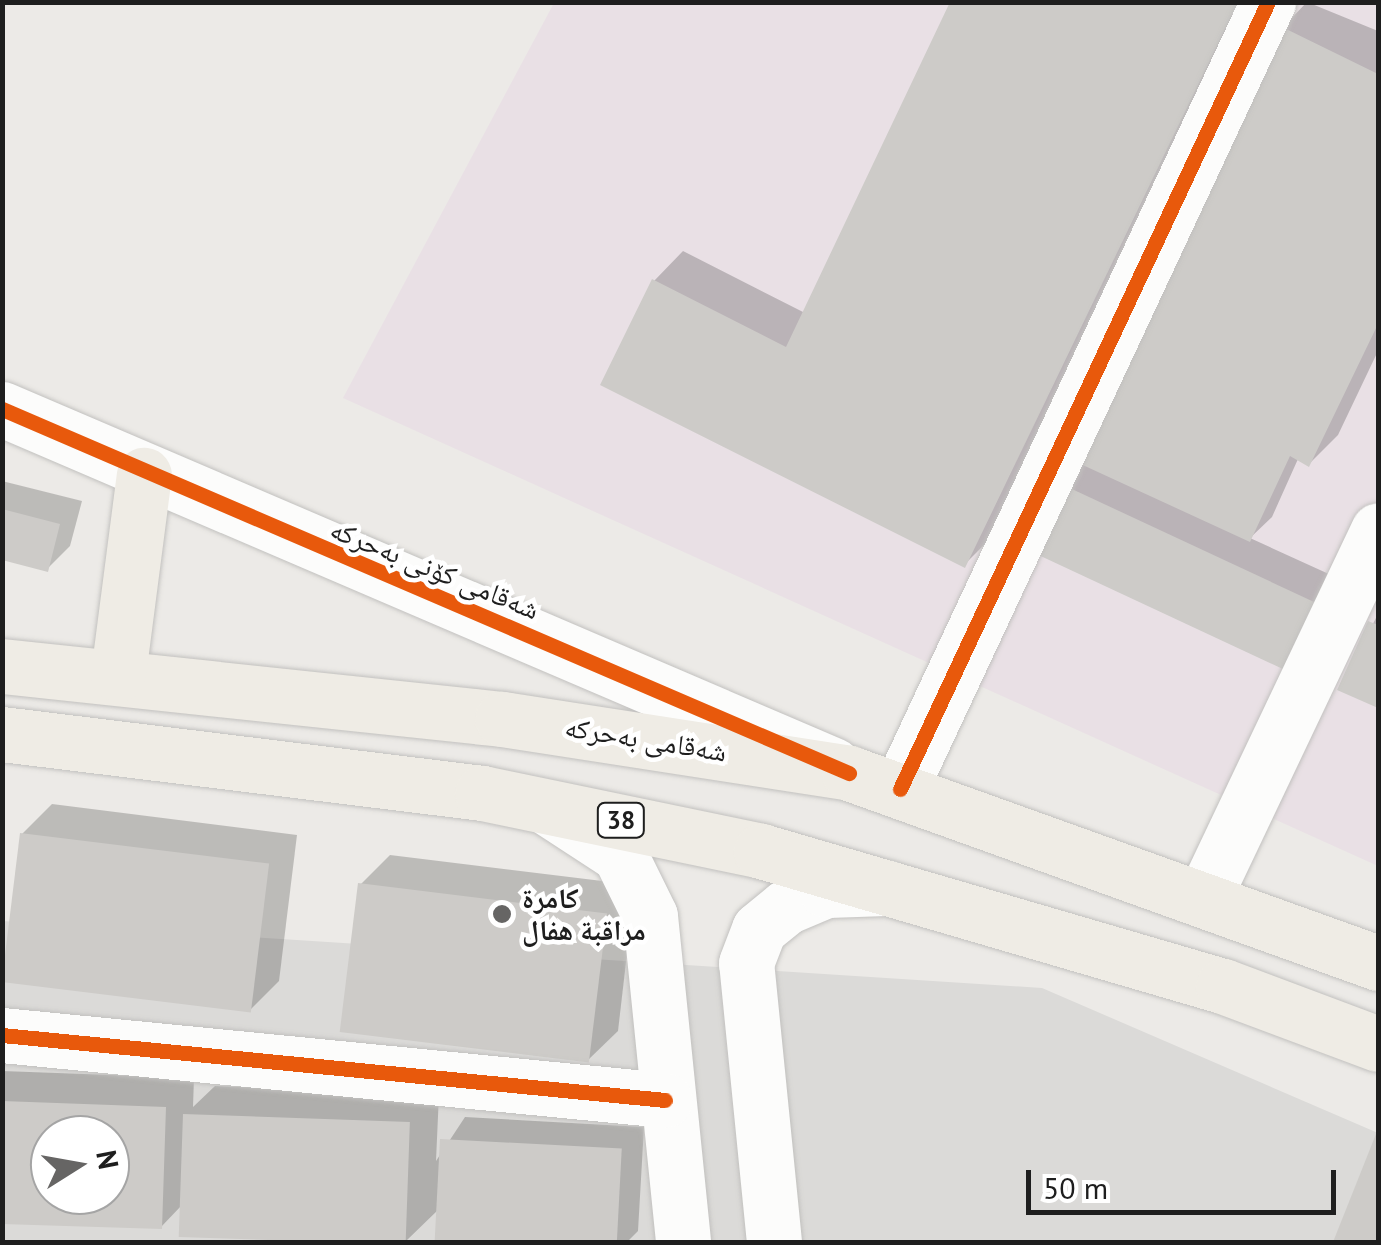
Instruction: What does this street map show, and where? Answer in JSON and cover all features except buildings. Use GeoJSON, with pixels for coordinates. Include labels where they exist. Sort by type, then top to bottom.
{"type":"FeatureCollection","features":[{"type":"Feature","properties":{"kind":"main road"},"geometry":{"type":"LineString","coordinates":[[118,674],[144,476]]}},
{"type":"Feature","properties":{"kind":"main road","name":"شەقامی بەحرکە"},"geometry":{"type":"LineString","coordinates":[[2,666],[118,674],[635,736],[874,781],[1378,963]]}},
{"type":"Feature","properties":{"kind":"main road","name":"38"},"geometry":{"type":"LineString","coordinates":[[2,734],[536,803],[889,888],[1223,986],[1378,1044]]}},
{"type":"Feature","properties":{"kind":"street"},"geometry":{"type":"LineString","coordinates":[[874,781],[1268,2]]}},
{"type":"Feature","properties":{"kind":"street","name":"شەقامی کۆنی بەحرکە"},"geometry":{"type":"LineString","coordinates":[[2,409],[144,476],[874,781]]}},
{"type":"Feature","properties":{"kind":"street"},"geometry":{"type":"LineString","coordinates":[[1203,899],[1378,530]]}},
{"type":"Feature","properties":{"kind":"street"},"geometry":{"type":"LineString","coordinates":[[536,803],[592,830],[640,886],[650,916],[665,1100],[682,1242]]}},
{"type":"Feature","properties":{"kind":"street"},"geometry":{"type":"LineString","coordinates":[[774,1242],[746,962],[759,929],[786,907],[826,890],[889,888]]}},
{"type":"Feature","properties":{"kind":"street"},"geometry":{"type":"LineString","coordinates":[[2,1035],[665,1100]]}},
{"type":"Feature","properties":{"kind":"shaded area"},"geometry":{"type":"Polygon","coordinates":[[[554,3],[1378,3],[1378,866],[343,398],[554,3]]]}},
{"type":"Feature","properties":{"kind":"shaded area"},"geometry":{"type":"Polygon","coordinates":[[[2,921],[1042,988],[1378,1133],[1378,1242],[3,1242],[2,921]]]}},
{"type":"Feature","properties":{"kind":"cycle path"},"geometry":{"type":"LineString","coordinates":[[900,789],[1268,2]]}},
{"type":"Feature","properties":{"kind":"cycle path"},"geometry":{"type":"LineString","coordinates":[[2,409],[849,773]]}},
{"type":"Feature","properties":{"kind":"cycle path"},"geometry":{"type":"LineString","coordinates":[[2,1035],[665,1100]]}},
{"type":"Feature","properties":{"kind":"place","name":"كامرة مراقبة هفال"},"geometry":{"type":"Point","coordinates":[502,914]}}]}
